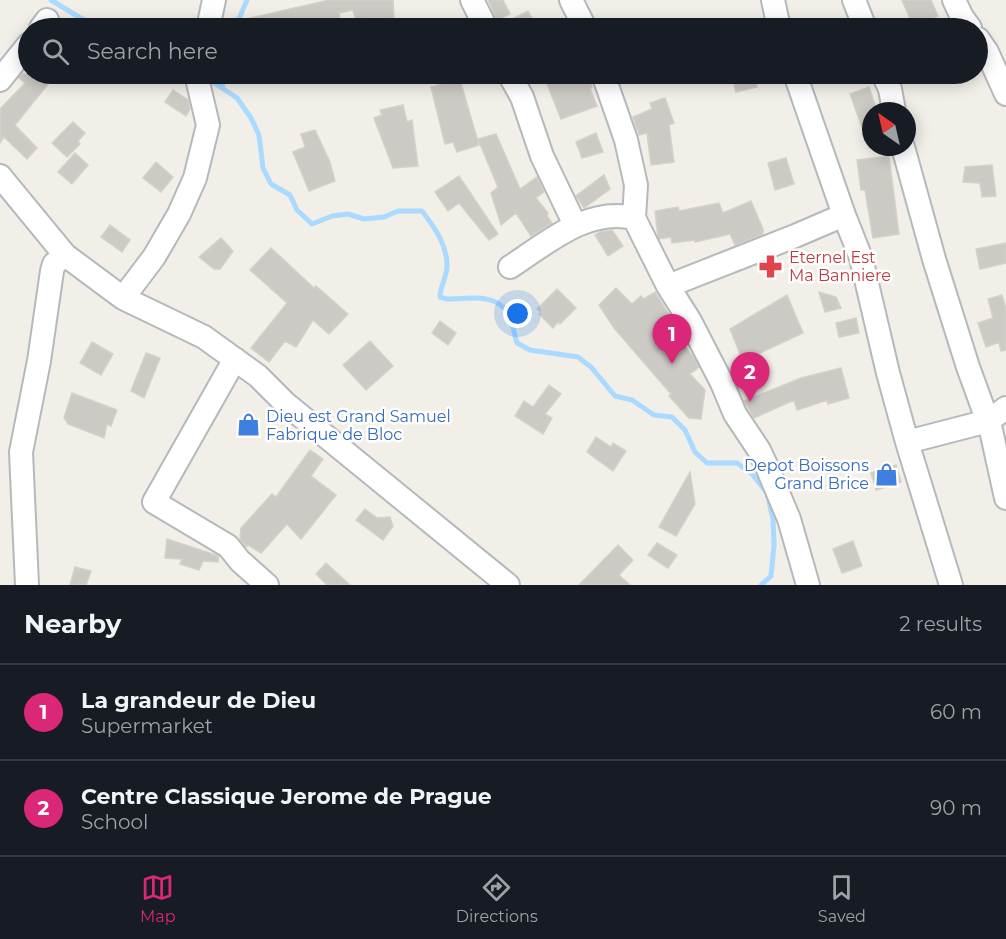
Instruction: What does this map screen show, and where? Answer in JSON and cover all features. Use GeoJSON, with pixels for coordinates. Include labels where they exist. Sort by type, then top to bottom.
{"type":"FeatureCollection","features":[{"type":"Feature","properties":{"kind":"street"},"geometry":{"type":"LineString","coordinates":[[210,18],[214,0]]}},
{"type":"Feature","properties":{"kind":"street"},"geometry":{"type":"LineString","coordinates":[[472,0],[481,18]]}},
{"type":"Feature","properties":{"kind":"street"},"geometry":{"type":"LineString","coordinates":[[572,0],[580,18]]}},
{"type":"Feature","properties":{"kind":"street"},"geometry":{"type":"LineString","coordinates":[[773,0],[777,18]]}},
{"type":"Feature","properties":{"kind":"street"},"geometry":{"type":"LineString","coordinates":[[854,0],[861,18]]}},
{"type":"Feature","properties":{"kind":"street"},"geometry":{"type":"LineString","coordinates":[[954,0],[963,18]]}},
{"type":"Feature","properties":{"kind":"street"},"geometry":{"type":"LineString","coordinates":[[988,54],[1006,94]]}},
{"type":"Feature","properties":{"kind":"street"},"geometry":{"type":"LineString","coordinates":[[0,80],[18,58]]}},
{"type":"Feature","properties":{"kind":"street"},"geometry":{"type":"LineString","coordinates":[[123,298],[154,256],[179,214],[195,178],[208,124],[198,84]]}},
{"type":"Feature","properties":{"kind":"street"},"geometry":{"type":"LineString","coordinates":[[515,84],[522,97],[542,156],[575,225]]}},
{"type":"Feature","properties":{"kind":"street"},"geometry":{"type":"LineString","coordinates":[[606,84],[626,140],[636,185],[634,218],[668,286],[690,321],[722,383],[735,414],[759,450],[789,519],[808,585]]}},
{"type":"Feature","properties":{"kind":"street"},"geometry":{"type":"LineString","coordinates":[[798,84],[861,258],[888,373],[951,585]]}},
{"type":"Feature","properties":{"kind":"street"},"geometry":{"type":"LineString","coordinates":[[888,84],[892,102]]}},
{"type":"Feature","properties":{"kind":"street"},"geometry":{"type":"LineString","coordinates":[[905,156],[934,259],[988,422],[1006,498]]}},
{"type":"Feature","properties":{"kind":"street"},"geometry":{"type":"LineString","coordinates":[[4,189],[65,255],[123,298],[204,337],[258,376],[294,411],[494,581]]}},
{"type":"Feature","properties":{"kind":"street"},"geometry":{"type":"LineString","coordinates":[[510,267],[575,225],[606,215],[619,214],[634,218]]}},
{"type":"Feature","properties":{"kind":"street"},"geometry":{"type":"LineString","coordinates":[[668,286],[844,215]]}},
{"type":"Feature","properties":{"kind":"street"},"geometry":{"type":"LineString","coordinates":[[27,585],[21,452],[39,361],[52,271],[54,264],[65,255]]}},
{"type":"Feature","properties":{"kind":"street"},"geometry":{"type":"LineString","coordinates":[[235,359],[154,502],[228,546],[240,561],[267,585]]}},
{"type":"Feature","properties":{"kind":"street"},"geometry":{"type":"LineString","coordinates":[[907,442],[988,422],[1006,408]]}},
{"type":"Feature","properties":{"kind":"building"},"geometry":{"type":"Polygon","coordinates":[[[329,0],[393,0],[394,18],[355,18],[353,10],[339,13],[340,18],[251,18],[329,0]]]}},
{"type":"Feature","properties":{"kind":"building"},"geometry":{"type":"Polygon","coordinates":[[[488,0],[503,0],[510,14],[496,18],[488,0]]]}},
{"type":"Feature","properties":{"kind":"building"},"geometry":{"type":"Polygon","coordinates":[[[902,0],[931,0],[938,16],[933,18],[910,18],[902,0]]]}},
{"type":"Feature","properties":{"kind":"building"},"geometry":{"type":"Polygon","coordinates":[[[528,11],[532,18],[514,18],[528,11]]]}},
{"type":"Feature","properties":{"kind":"building"},"geometry":{"type":"Polygon","coordinates":[[[24,84],[48,84],[15,125],[37,148],[27,159],[4,137],[0,143],[0,109],[24,84]]]}},
{"type":"Feature","properties":{"kind":"building"},"geometry":{"type":"Polygon","coordinates":[[[461,84],[479,145],[457,152],[453,142],[445,144],[431,87],[461,84]]]}},
{"type":"Feature","properties":{"kind":"building"},"geometry":{"type":"Polygon","coordinates":[[[547,84],[591,84],[590,88],[597,106],[561,119],[547,84]]]}},
{"type":"Feature","properties":{"kind":"building"},"geometry":{"type":"Polygon","coordinates":[[[734,84],[756,84],[757,87],[736,92],[734,84]]]}},
{"type":"Feature","properties":{"kind":"building"},"geometry":{"type":"Polygon","coordinates":[[[869,87],[874,102],[862,102],[862,127],[850,94],[869,87]]]}},
{"type":"Feature","properties":{"kind":"building"},"geometry":{"type":"Polygon","coordinates":[[[173,90],[188,100],[190,109],[186,116],[165,102],[173,90]]]}},
{"type":"Feature","properties":{"kind":"building"},"geometry":{"type":"Polygon","coordinates":[[[665,98],[674,123],[669,125],[674,162],[651,165],[647,133],[639,135],[633,117],[652,109],[650,103],[665,98]]]}},
{"type":"Feature","properties":{"kind":"building"},"geometry":{"type":"Polygon","coordinates":[[[403,105],[407,122],[412,120],[418,166],[393,168],[374,118],[382,115],[380,110],[403,105]]]}},
{"type":"Feature","properties":{"kind":"building"},"geometry":{"type":"Polygon","coordinates":[[[73,122],[85,133],[78,141],[80,144],[67,157],[52,143],[73,122]]]}},
{"type":"Feature","properties":{"kind":"building"},"geometry":{"type":"Polygon","coordinates":[[[315,130],[330,162],[335,181],[309,191],[293,152],[305,147],[301,134],[315,130]]]}},
{"type":"Feature","properties":{"kind":"building"},"geometry":{"type":"Polygon","coordinates":[[[596,133],[603,152],[582,158],[576,142],[596,133]]]}},
{"type":"Feature","properties":{"kind":"building"},"geometry":{"type":"Polygon","coordinates":[[[496,134],[520,189],[537,177],[544,192],[536,198],[548,213],[547,216],[552,223],[531,236],[516,213],[501,225],[491,193],[498,187],[478,139],[496,134]]]}},
{"type":"Feature","properties":{"kind":"building"},"geometry":{"type":"Polygon","coordinates":[[[75,153],[88,165],[72,184],[58,172],[75,153]]]}},
{"type":"Feature","properties":{"kind":"building"},"geometry":{"type":"Polygon","coordinates":[[[889,156],[899,234],[873,238],[865,190],[861,190],[857,160],[889,156]]]}},
{"type":"Feature","properties":{"kind":"building"},"geometry":{"type":"Polygon","coordinates":[[[786,158],[794,184],[775,190],[768,163],[786,158]]]}},
{"type":"Feature","properties":{"kind":"building"},"geometry":{"type":"Polygon","coordinates":[[[156,162],[173,177],[161,192],[143,178],[156,162]]]}},
{"type":"Feature","properties":{"kind":"building"},"geometry":{"type":"Polygon","coordinates":[[[992,165],[996,196],[982,197],[980,183],[963,182],[965,167],[992,165]]]}},
{"type":"Feature","properties":{"kind":"building"},"geometry":{"type":"Polygon","coordinates":[[[604,175],[610,189],[584,208],[576,196],[604,175]]]}},
{"type":"Feature","properties":{"kind":"building"},"geometry":{"type":"Polygon","coordinates":[[[459,176],[498,234],[489,240],[459,203],[448,211],[435,192],[459,176]]]}},
{"type":"Feature","properties":{"kind":"building"},"geometry":{"type":"Polygon","coordinates":[[[751,201],[763,234],[735,245],[730,234],[695,242],[695,240],[672,243],[671,237],[659,239],[658,237],[655,211],[678,207],[679,211],[719,203],[723,213],[751,201]]]}},
{"type":"Feature","properties":{"kind":"building"},"geometry":{"type":"Polygon","coordinates":[[[110,225],[130,240],[122,252],[101,237],[110,225]]]}},
{"type":"Feature","properties":{"kind":"building"},"geometry":{"type":"Polygon","coordinates":[[[612,230],[623,246],[608,256],[595,235],[612,230]]]}},
{"type":"Feature","properties":{"kind":"building"},"geometry":{"type":"Polygon","coordinates":[[[221,238],[233,251],[220,269],[214,269],[199,257],[221,238]]]}},
{"type":"Feature","properties":{"kind":"building"},"geometry":{"type":"Polygon","coordinates":[[[1006,243],[1006,263],[980,269],[976,249],[1006,243]]]}},
{"type":"Feature","properties":{"kind":"building"},"geometry":{"type":"Polygon","coordinates":[[[271,248],[314,288],[316,286],[348,314],[329,334],[313,320],[296,347],[285,341],[269,362],[251,348],[287,303],[250,270],[271,248]]]}},
{"type":"Feature","properties":{"kind":"building"},"geometry":{"type":"Polygon","coordinates":[[[616,288],[632,304],[641,296],[644,299],[655,292],[677,328],[672,332],[693,356],[699,367],[690,374],[705,390],[701,419],[689,418],[669,396],[671,394],[614,328],[599,305],[616,288]]]}},
{"type":"Feature","properties":{"kind":"building"},"geometry":{"type":"Polygon","coordinates":[[[557,289],[576,308],[553,328],[537,309],[557,289]]]}},
{"type":"Feature","properties":{"kind":"building"},"geometry":{"type":"Polygon","coordinates":[[[819,292],[836,297],[841,308],[825,312],[819,292]]]}},
{"type":"Feature","properties":{"kind":"building"},"geometry":{"type":"Polygon","coordinates":[[[787,295],[803,333],[743,361],[730,329],[787,295]]]}},
{"type":"Feature","properties":{"kind":"building"},"geometry":{"type":"Polygon","coordinates":[[[1002,295],[1006,309],[1006,350],[1001,351],[999,342],[986,347],[978,323],[993,318],[988,299],[1002,295]]]}},
{"type":"Feature","properties":{"kind":"building"},"geometry":{"type":"Polygon","coordinates":[[[856,318],[859,333],[839,337],[836,323],[856,318]]]}},
{"type":"Feature","properties":{"kind":"building"},"geometry":{"type":"Polygon","coordinates":[[[440,321],[456,333],[448,345],[432,333],[440,321]]]}},
{"type":"Feature","properties":{"kind":"building"},"geometry":{"type":"Polygon","coordinates":[[[370,341],[393,366],[366,390],[343,365],[370,341]]]}},
{"type":"Feature","properties":{"kind":"building"},"geometry":{"type":"Polygon","coordinates":[[[92,342],[113,354],[101,375],[80,363],[92,342]]]}},
{"type":"Feature","properties":{"kind":"building"},"geometry":{"type":"Polygon","coordinates":[[[146,353],[160,358],[144,398],[131,391],[146,353]]]}},
{"type":"Feature","properties":{"kind":"building"},"geometry":{"type":"Polygon","coordinates":[[[841,368],[849,398],[828,404],[827,400],[797,410],[794,400],[754,418],[744,401],[801,378],[841,368]]]}},
{"type":"Feature","properties":{"kind":"building"},"geometry":{"type":"Polygon","coordinates":[[[549,385],[561,394],[545,414],[552,418],[543,434],[515,416],[524,401],[533,407],[549,385]]]}},
{"type":"Feature","properties":{"kind":"building"},"geometry":{"type":"Polygon","coordinates":[[[72,393],[117,410],[111,426],[107,424],[104,438],[68,424],[64,418],[72,393]]]}},
{"type":"Feature","properties":{"kind":"building"},"geometry":{"type":"Polygon","coordinates":[[[596,437],[611,447],[613,443],[626,451],[613,471],[587,452],[596,437]]]}},
{"type":"Feature","properties":{"kind":"building"},"geometry":{"type":"Polygon","coordinates":[[[310,450],[323,459],[311,476],[336,495],[301,539],[287,524],[261,553],[248,545],[246,547],[240,539],[241,528],[272,494],[276,497],[310,450]]]}},
{"type":"Feature","properties":{"kind":"building"},"geometry":{"type":"Polygon","coordinates":[[[896,465],[901,482],[876,490],[871,473],[896,465]]]}},
{"type":"Feature","properties":{"kind":"building"},"geometry":{"type":"Polygon","coordinates":[[[690,472],[695,504],[676,536],[659,527],[690,472]]]}},
{"type":"Feature","properties":{"kind":"building"},"geometry":{"type":"Polygon","coordinates":[[[365,509],[377,518],[390,517],[393,526],[383,540],[356,520],[365,509]]]}},
{"type":"Feature","properties":{"kind":"building"},"geometry":{"type":"Polygon","coordinates":[[[167,539],[219,556],[218,562],[203,561],[199,570],[180,564],[182,559],[165,558],[167,539]]]}},
{"type":"Feature","properties":{"kind":"building"},"geometry":{"type":"Polygon","coordinates":[[[853,541],[862,566],[842,573],[833,549],[853,541]]]}},
{"type":"Feature","properties":{"kind":"building"},"geometry":{"type":"Polygon","coordinates":[[[657,543],[677,555],[668,568],[648,555],[657,543]]]}},
{"type":"Feature","properties":{"kind":"building"},"geometry":{"type":"Polygon","coordinates":[[[618,545],[633,560],[619,575],[630,585],[579,585],[618,545]]]}},
{"type":"Feature","properties":{"kind":"building"},"geometry":{"type":"Polygon","coordinates":[[[326,563],[350,585],[327,585],[316,574],[326,563]]]}},
{"type":"Feature","properties":{"kind":"building"},"geometry":{"type":"Polygon","coordinates":[[[75,567],[91,571],[86,585],[70,585],[75,567]]]}},
{"type":"Feature","properties":{"kind":"waterway"},"geometry":{"type":"LineString","coordinates":[[51,0],[81,18]]}},
{"type":"Feature","properties":{"kind":"waterway"},"geometry":{"type":"LineString","coordinates":[[239,18],[247,0]]}},
{"type":"Feature","properties":{"kind":"waterway"},"geometry":{"type":"LineString","coordinates":[[216,84],[237,98],[251,118],[259,135],[263,168],[271,184],[290,195],[297,210],[312,224],[332,216],[348,214],[364,219],[384,217],[398,211],[422,211],[436,231],[447,260],[440,297],[447,299],[482,298],[497,303],[509,315],[517,343],[530,350],[578,357],[591,367],[615,396],[632,400],[654,415],[672,417],[685,430],[695,452],[707,463],[737,463],[752,474],[767,493],[773,519],[774,545],[771,576],[761,585]]}},
{"type":"Feature","properties":{"kind":"place","name":"Eternel Est Ma Banniere"},"geometry":{"type":"Point","coordinates":[771,266]}},
{"type":"Feature","properties":{"kind":"place","name":"La grandeur de Dieu"},"geometry":{"type":"Point","coordinates":[672,364]}},
{"type":"Feature","properties":{"kind":"place","name":"Centre Classique Jerome de Prague"},"geometry":{"type":"Point","coordinates":[750,402]}},
{"type":"Feature","properties":{"kind":"place","name":"Dieu est Grand Samuel Fabrique de Bloc"},"geometry":{"type":"Point","coordinates":[248,425]}},
{"type":"Feature","properties":{"kind":"place","name":"Depot Boissons Grand Brice"},"geometry":{"type":"Point","coordinates":[887,474]}}]}
